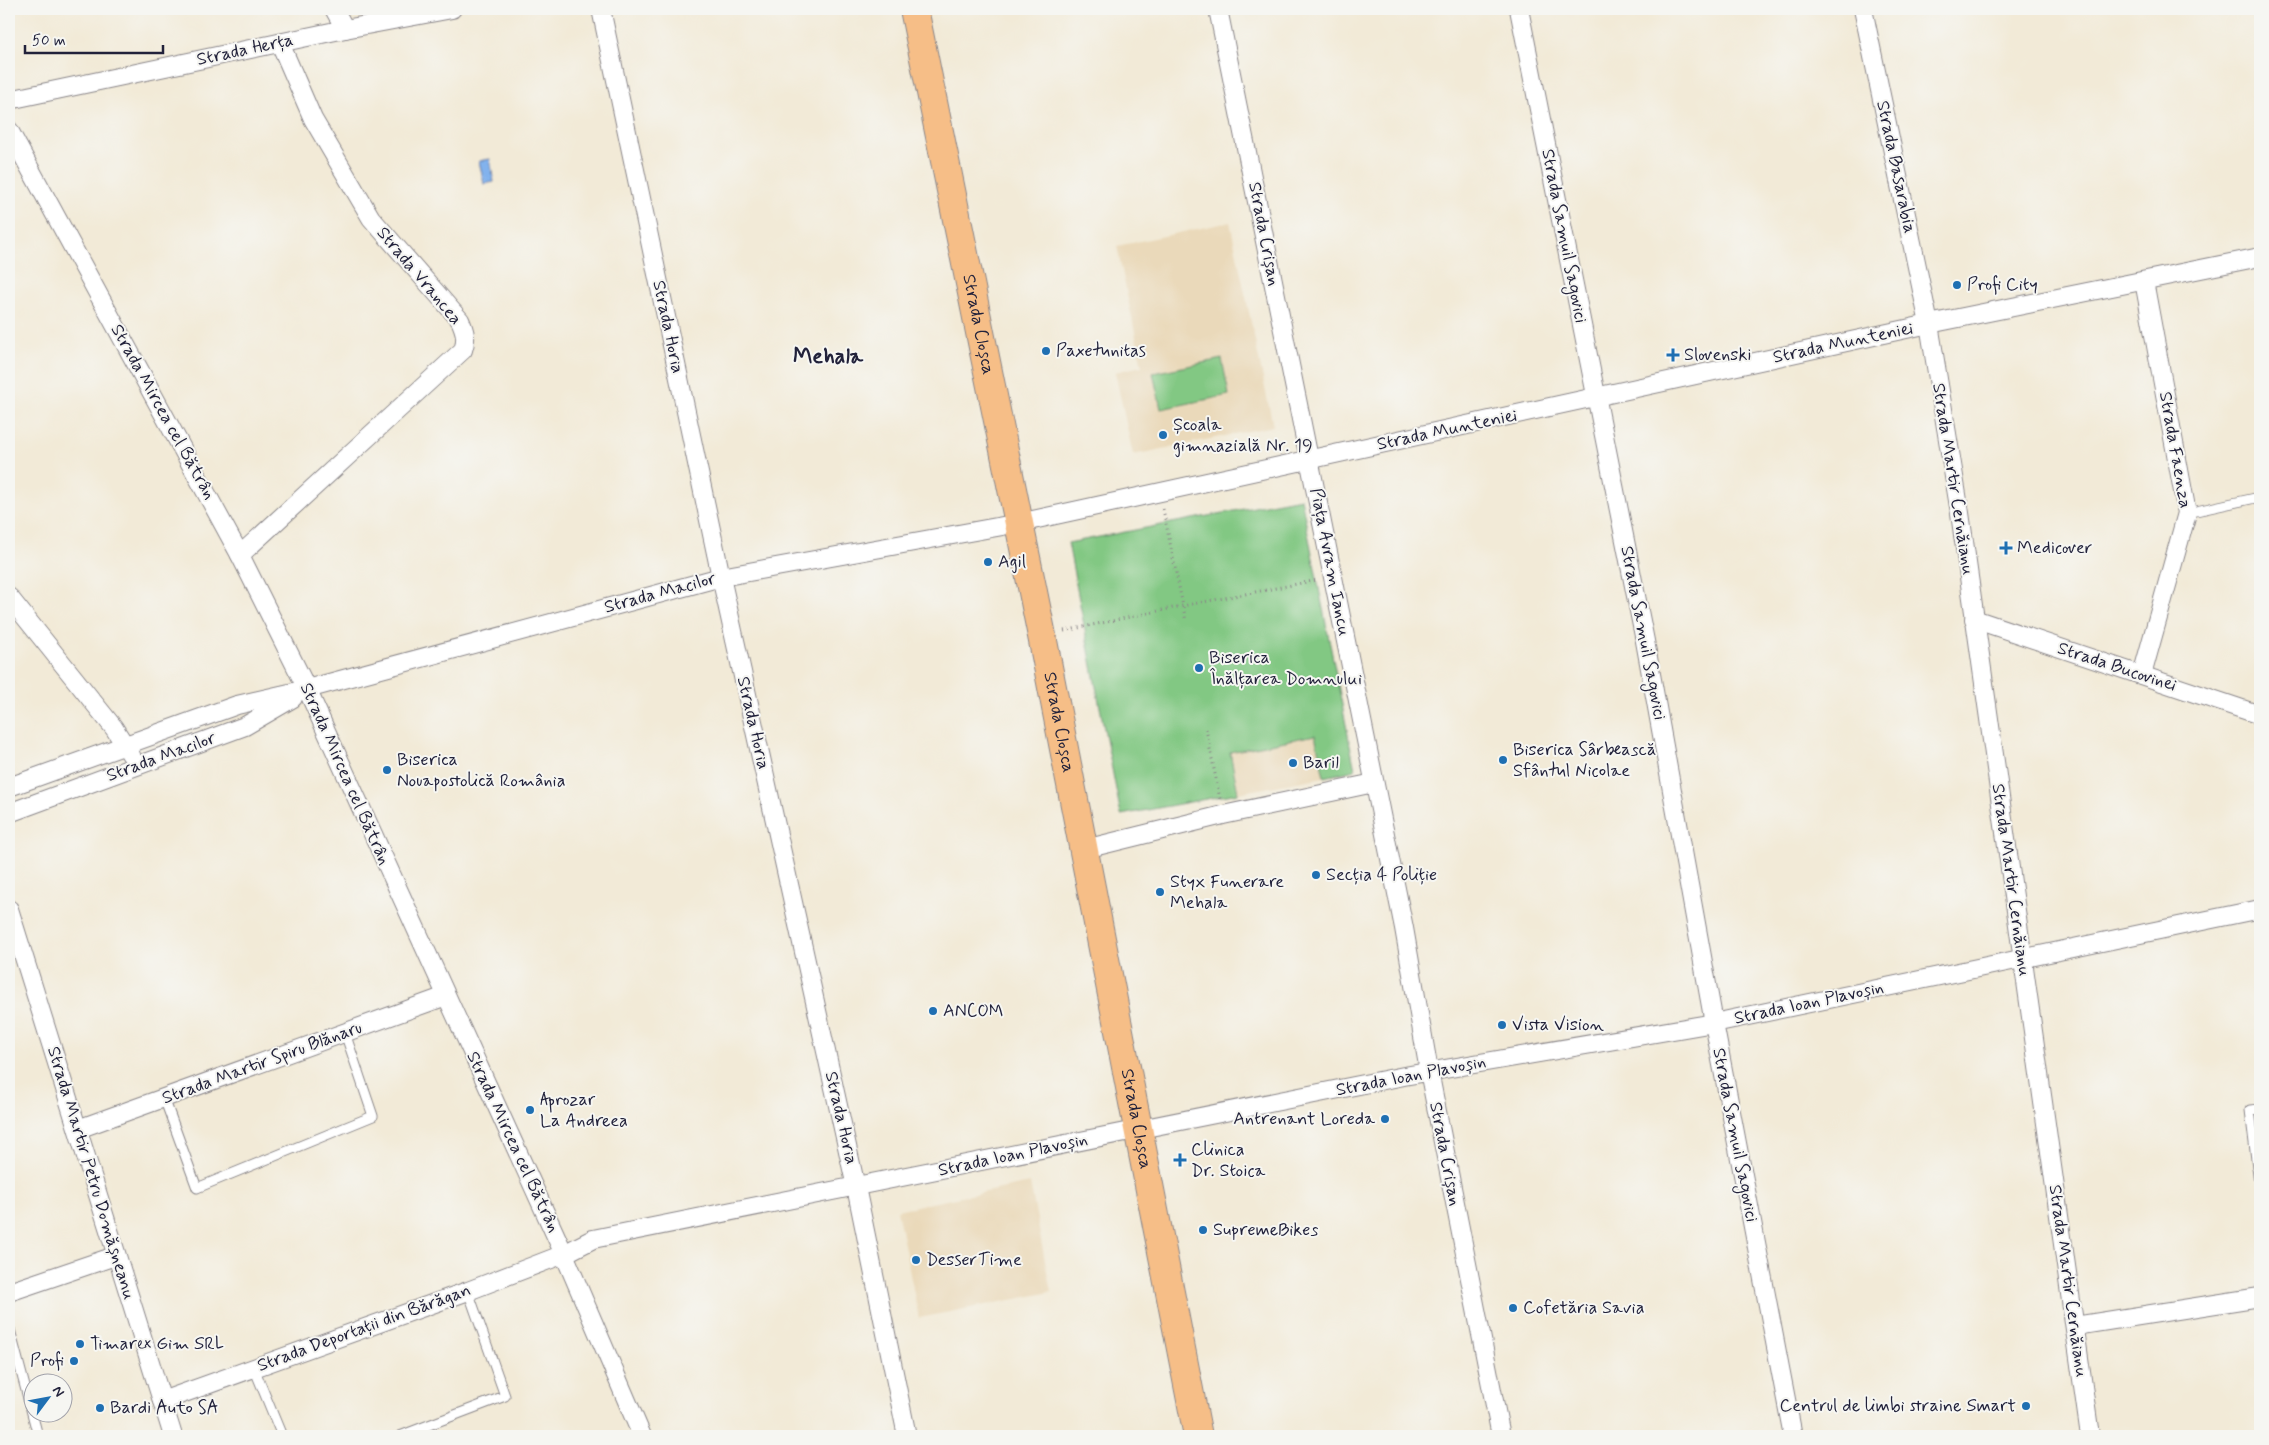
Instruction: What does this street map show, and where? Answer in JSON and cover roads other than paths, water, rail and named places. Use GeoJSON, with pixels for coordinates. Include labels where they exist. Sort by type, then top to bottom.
{"type":"FeatureCollection","features":[{"type":"Feature","properties":{"kind":"main road","name":"Strada Cloșca"},"geometry":{"type":"LineString","coordinates":[[914,9],[1085,849],[1198,1436]]}},
{"type":"Feature","properties":{"kind":"street"},"geometry":{"type":"LineString","coordinates":[[334,9],[345,29]]}},
{"type":"Feature","properties":{"kind":"street","name":"Strada Herța"},"geometry":{"type":"LineString","coordinates":[[9,100],[345,29],[452,9]]}},
{"type":"Feature","properties":{"kind":"street","name":"Strada Horia"},"geometry":{"type":"LineString","coordinates":[[601,9],[721,577],[856,1187],[907,1436]]}},
{"type":"Feature","properties":{"kind":"street","name":"Strada Crișan"},"geometry":{"type":"LineString","coordinates":[[1218,9],[1309,459]]}},
{"type":"Feature","properties":{"kind":"street","name":"Strada Samuil Sagovici"},"geometry":{"type":"LineString","coordinates":[[1519,9],[1645,640],[1714,1023],[1793,1436]]}},
{"type":"Feature","properties":{"kind":"street","name":"Strada Basarabia"},"geometry":{"type":"LineString","coordinates":[[1864,9],[1929,324]]}},
{"type":"Feature","properties":{"kind":"street","name":"Strada Vrancea"},"geometry":{"type":"LineString","coordinates":[[240,555],[463,350],[466,342],[465,331],[460,320],[371,218],[313,119],[280,43]]}},
{"type":"Feature","properties":{"kind":"street","name":"Strada Mircea cel Bătrân"},"geometry":{"type":"LineString","coordinates":[[9,130],[240,555],[307,689],[564,1254],[642,1436]]}},
{"type":"Feature","properties":{"kind":"street","name":"Strada Munteniei"},"geometry":{"type":"LineString","coordinates":[[1309,459],[1929,324],[2260,257]]}},
{"type":"Feature","properties":{"kind":"street","name":"Strada Faenza"},"geometry":{"type":"LineString","coordinates":[[2142,675],[2187,513],[2144,281]]}},
{"type":"Feature","properties":{"kind":"street","name":"Strada Martir Cernăianu"},"geometry":{"type":"LineString","coordinates":[[1929,324],[1974,619],[2090,1436]]}},
{"type":"Feature","properties":{"kind":"street"},"geometry":{"type":"LineString","coordinates":[[1019,523],[1309,459]]}},
{"type":"Feature","properties":{"kind":"street","name":"Piața Avram Iancu"},"geometry":{"type":"LineString","coordinates":[[1309,459],[1374,783]]}},
{"type":"Feature","properties":{"kind":"street","name":"Strada Macilor"},"geometry":{"type":"LineString","coordinates":[[9,787],[237,705],[307,689],[721,577],[1019,523]]}},
{"type":"Feature","properties":{"kind":"street"},"geometry":{"type":"LineString","coordinates":[[9,597],[126,746],[136,767]]}},
{"type":"Feature","properties":{"kind":"street","name":"Strada Bucovinei"},"geometry":{"type":"LineString","coordinates":[[1974,619],[2260,714]]}},
{"type":"Feature","properties":{"kind":"street","name":"Strada Macilor"},"geometry":{"type":"LineString","coordinates":[[9,812],[245,726],[307,689]]}},
{"type":"Feature","properties":{"kind":"street"},"geometry":{"type":"LineString","coordinates":[[1085,849],[1223,815],[1374,783]]}},
{"type":"Feature","properties":{"kind":"street","name":"Strada Crișan"},"geometry":{"type":"LineString","coordinates":[[1374,783],[1404,928],[1429,1071],[1500,1436]]}},
{"type":"Feature","properties":{"kind":"street","name":"Strada Martir Petru Domășneanu"},"geometry":{"type":"LineString","coordinates":[[9,909],[78,1129],[115,1256],[173,1436]]}},
{"type":"Feature","properties":{"kind":"street","name":"Strada Ioan Plavoșin"},"geometry":{"type":"LineString","coordinates":[[564,1254],[593,1239],[1429,1071],[1714,1023],[2022,957],[2260,909]]}},
{"type":"Feature","properties":{"kind":"street","name":"Strada Martir Spiru Blănaru"},"geometry":{"type":"LineString","coordinates":[[78,1129],[446,996]]}},
{"type":"Feature","properties":{"kind":"street","name":"Strada Deportații din Bărăgan"},"geometry":{"type":"LineString","coordinates":[[162,1401],[468,1291],[564,1254]]}},
{"type":"Feature","properties":{"kind":"street"},"geometry":{"type":"LineString","coordinates":[[9,1292],[115,1256]]}},
{"type":"Feature","properties":{"kind":"street"},"geometry":{"type":"LineString","coordinates":[[2075,1326],[2260,1297]]}},
{"type":"Feature","properties":{"kind":"lane"},"geometry":{"type":"LineString","coordinates":[[2187,513],[2260,498]]}},
{"type":"Feature","properties":{"kind":"lane"},"geometry":{"type":"LineString","coordinates":[[164,1098],[197,1188],[372,1116],[345,1033]]}},
{"type":"Feature","properties":{"kind":"lane"},"geometry":{"type":"LineString","coordinates":[[2260,1109],[2250,1110],[2260,1192]]}},
{"type":"Feature","properties":{"kind":"lane"},"geometry":{"type":"LineString","coordinates":[[400,1436],[505,1396],[468,1291]]}},
{"type":"Feature","properties":{"kind":"lane"},"geometry":{"type":"LineString","coordinates":[[9,1326],[38,1436]]}},
{"type":"Feature","properties":{"kind":"lane"},"geometry":{"type":"LineString","coordinates":[[254,1368],[282,1436]]}},
{"type":"Feature","properties":{"kind":"water"},"geometry":{"type":"Polygon","coordinates":[[[490,159],[494,182],[484,184],[479,161],[490,159]]]}},
{"type":"Feature","properties":{"kind":"place","name":"Profi City"},"geometry":{"type":"Point","coordinates":[1957,285]}},
{"type":"Feature","properties":{"kind":"place","name":"Paxetunitas"},"geometry":{"type":"Point","coordinates":[1046,351]}},
{"type":"Feature","properties":{"kind":"place","name":"Slovenski"},"geometry":{"type":"Point","coordinates":[1673,355]}},
{"type":"Feature","properties":{"kind":"place","name":"Școala gimnazială Nr. 19"},"geometry":{"type":"Point","coordinates":[1163,435]}},
{"type":"Feature","properties":{"kind":"place","name":"Medicover"},"geometry":{"type":"Point","coordinates":[2006,548]}},
{"type":"Feature","properties":{"kind":"place","name":"Agil"},"geometry":{"type":"Point","coordinates":[988,562]}},
{"type":"Feature","properties":{"kind":"place","name":"Biserica Înălțarea Domnului"},"geometry":{"type":"Point","coordinates":[1199,668]}},
{"type":"Feature","properties":{"kind":"place","name":"Biserica Sârbească Sfântul Nicolae"},"geometry":{"type":"Point","coordinates":[1503,760]}},
{"type":"Feature","properties":{"kind":"place","name":"Baril"},"geometry":{"type":"Point","coordinates":[1293,763]}},
{"type":"Feature","properties":{"kind":"place","name":"Biserica Nouapostolică România"},"geometry":{"type":"Point","coordinates":[387,770]}},
{"type":"Feature","properties":{"kind":"place","name":"Secția 4 Poliție"},"geometry":{"type":"Point","coordinates":[1316,875]}},
{"type":"Feature","properties":{"kind":"place","name":"Styx Funerare Mehala"},"geometry":{"type":"Point","coordinates":[1160,892]}},
{"type":"Feature","properties":{"kind":"place","name":"ANCOM"},"geometry":{"type":"Point","coordinates":[933,1011]}},
{"type":"Feature","properties":{"kind":"place","name":"Vista Vision"},"geometry":{"type":"Point","coordinates":[1502,1025]}},
{"type":"Feature","properties":{"kind":"place","name":"Aprozar La Andreea"},"geometry":{"type":"Point","coordinates":[530,1110]}},
{"type":"Feature","properties":{"kind":"place","name":"Antrenant Loreda"},"geometry":{"type":"Point","coordinates":[1385,1119]}},
{"type":"Feature","properties":{"kind":"place","name":"Clinica Dr. Stoica"},"geometry":{"type":"Point","coordinates":[1180,1160]}},
{"type":"Feature","properties":{"kind":"place","name":"SupremeBikes"},"geometry":{"type":"Point","coordinates":[1203,1230]}},
{"type":"Feature","properties":{"kind":"place","name":"DesserTime"},"geometry":{"type":"Point","coordinates":[916,1260]}},
{"type":"Feature","properties":{"kind":"place","name":"Cofetăria Savia"},"geometry":{"type":"Point","coordinates":[1513,1308]}},
{"type":"Feature","properties":{"kind":"place","name":"Timarex Gim SRL"},"geometry":{"type":"Point","coordinates":[80,1344]}},
{"type":"Feature","properties":{"kind":"place","name":"Profi"},"geometry":{"type":"Point","coordinates":[74,1361]}},
{"type":"Feature","properties":{"kind":"place","name":"Centrul de limbi straine Smart"},"geometry":{"type":"Point","coordinates":[2026,1406]}},
{"type":"Feature","properties":{"kind":"place","name":"Bardi Auto SA"},"geometry":{"type":"Point","coordinates":[100,1408]}},
{"type":"Feature","properties":{"kind":"district","name":"Mehala"},"geometry":{"type":"Point","coordinates":[828,357]}}]}
